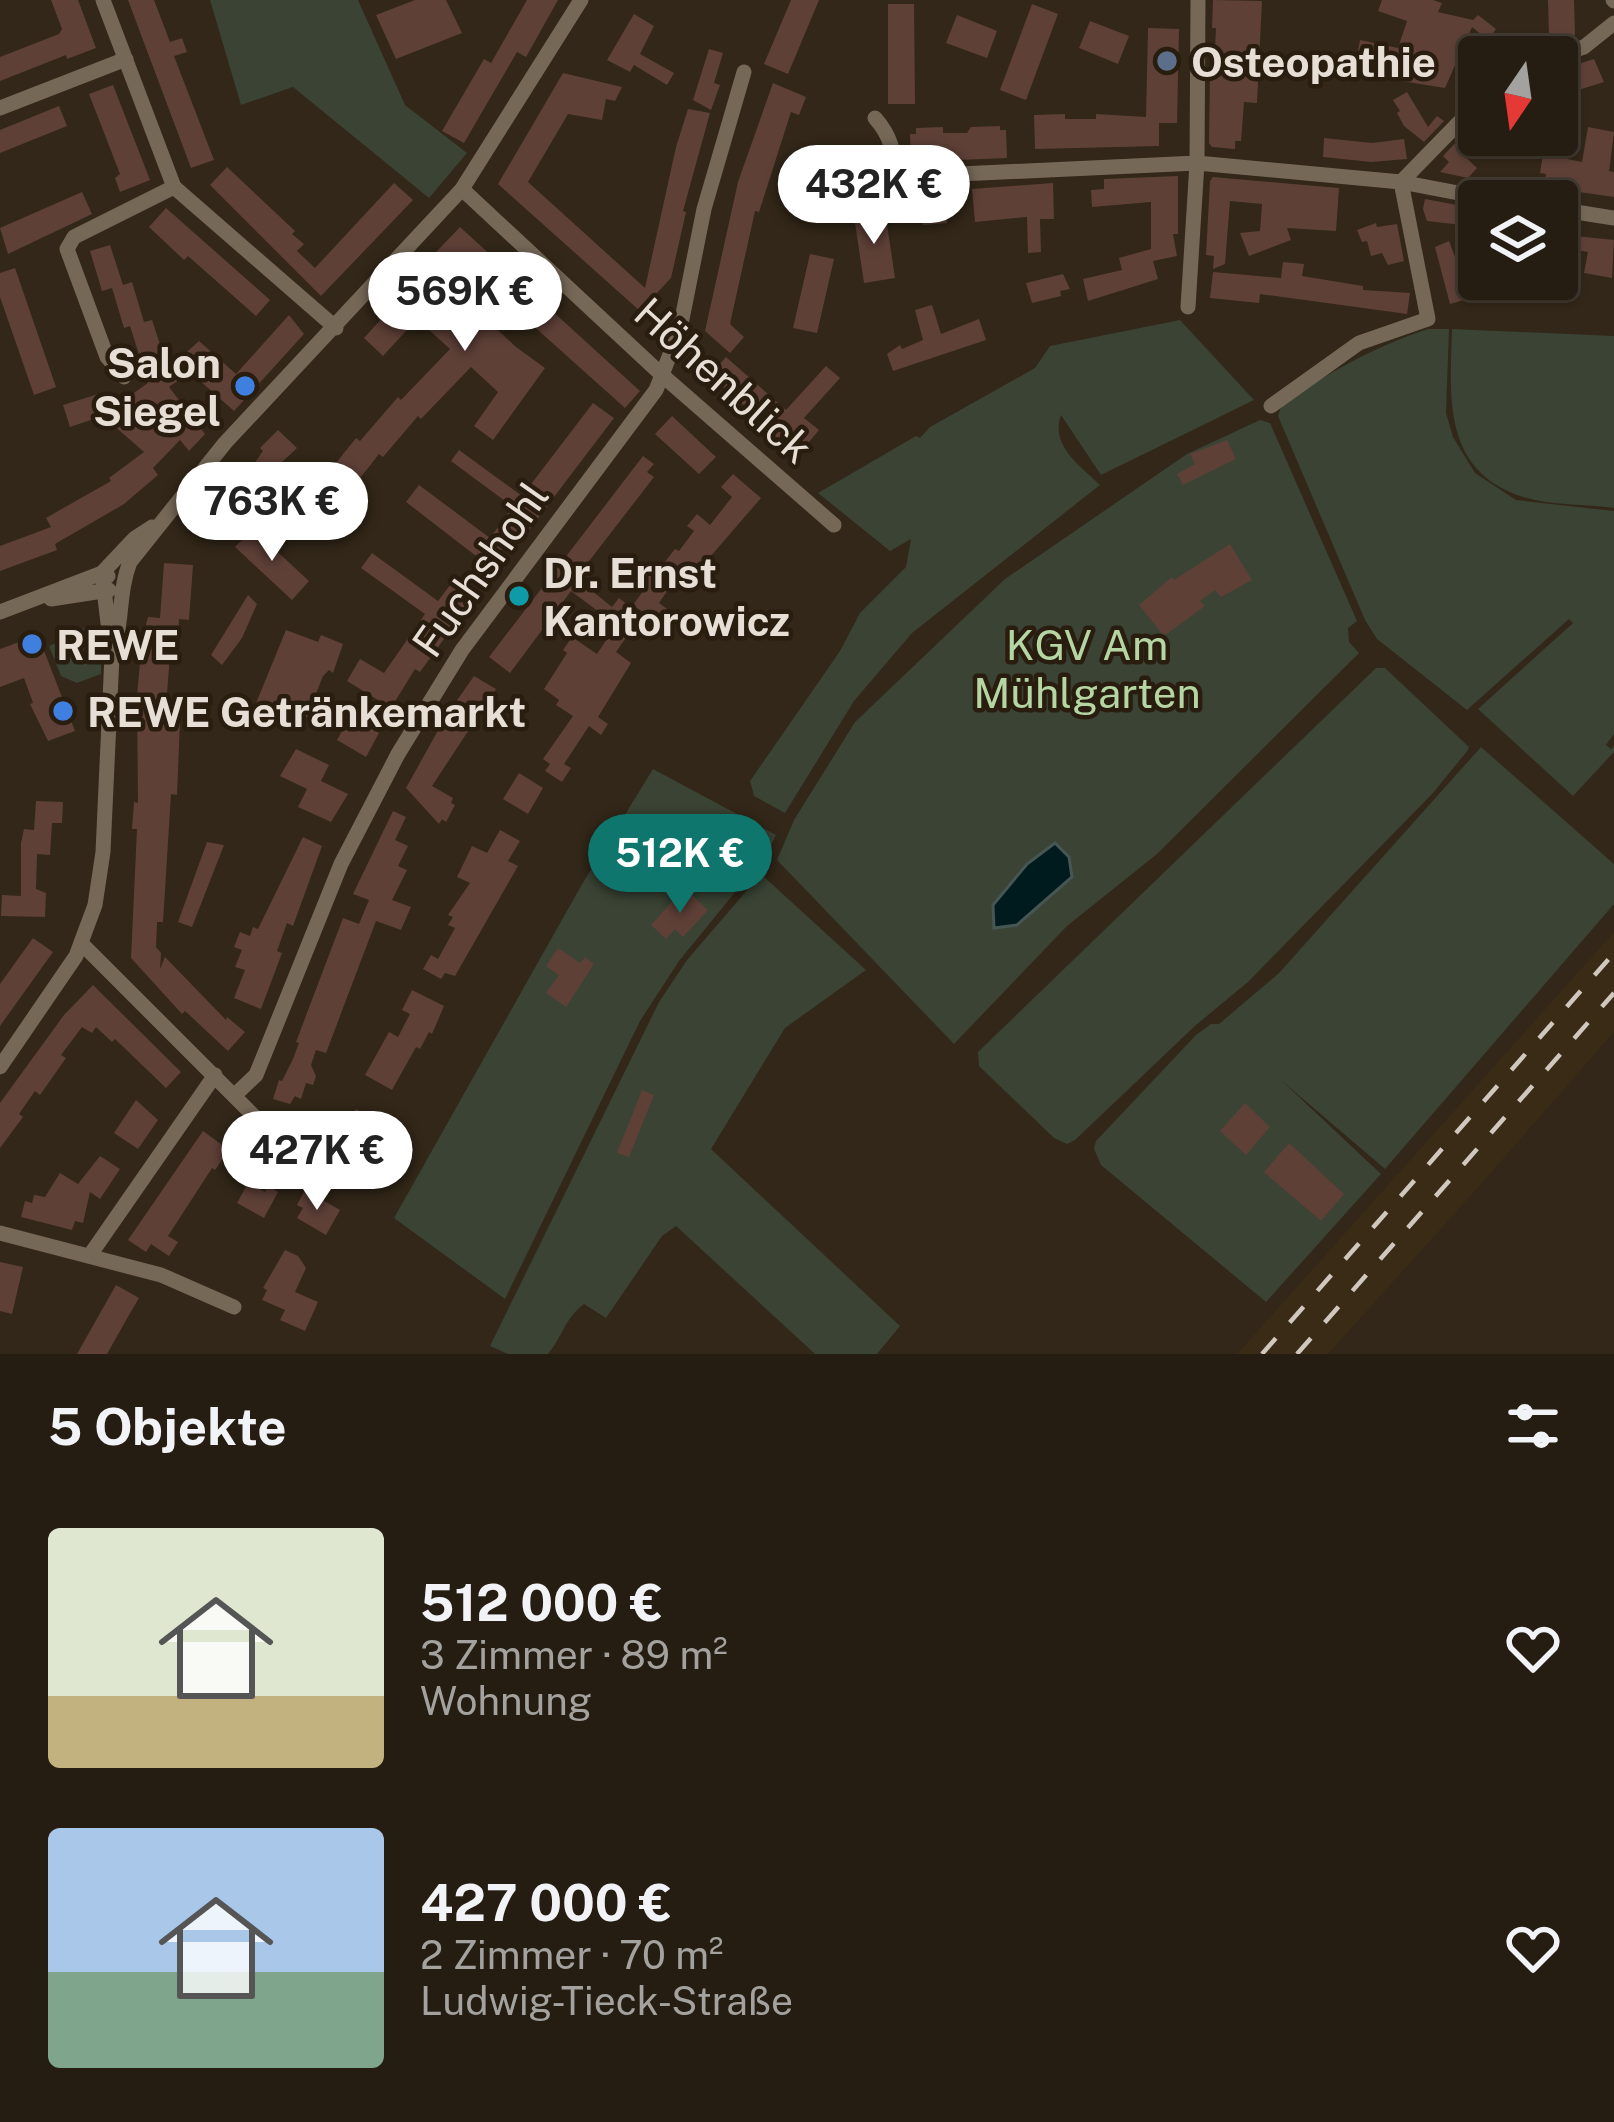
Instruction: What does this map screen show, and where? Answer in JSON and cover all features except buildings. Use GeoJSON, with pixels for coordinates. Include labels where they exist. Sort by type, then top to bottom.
{"type":"FeatureCollection","features":[{"type":"Feature","properties":{"kind":"street"},"geometry":{"type":"LineString","coordinates":[[103,0],[173,187],[336,328]]}},
{"type":"Feature","properties":{"kind":"street"},"geometry":{"type":"LineString","coordinates":[[112,656],[120,633],[122,581],[130,562],[225,443],[462,189],[581,0]]}},
{"type":"Feature","properties":{"kind":"street"},"geometry":{"type":"LineString","coordinates":[[1188,307],[1197,163],[1198,0]]}},
{"type":"Feature","properties":{"kind":"street"},"geometry":{"type":"LineString","coordinates":[[1578,48],[1614,22]]}},
{"type":"Feature","properties":{"kind":"street"},"geometry":{"type":"LineString","coordinates":[[0,109],[126,59]]}},
{"type":"Feature","properties":{"kind":"street","name":"Fuchshohl"},"geometry":{"type":"LineString","coordinates":[[236,1095],[256,1076],[340,864],[398,754],[462,650],[656,390],[680,329],[704,209],[744,72]]}},
{"type":"Feature","properties":{"kind":"street"},"geometry":{"type":"LineString","coordinates":[[875,118],[886,130],[895,155],[895,178],[1197,163],[1401,182],[1458,193]]}},
{"type":"Feature","properties":{"kind":"street"},"geometry":{"type":"LineString","coordinates":[[1401,182],[1458,124]]}},
{"type":"Feature","properties":{"kind":"street"},"geometry":{"type":"LineString","coordinates":[[1271,406],[1359,343],[1428,319],[1401,182]]}},
{"type":"Feature","properties":{"kind":"street"},"geometry":{"type":"LineString","coordinates":[[124,377],[107,357],[67,249],[74,237],[173,187]]}},
{"type":"Feature","properties":{"kind":"street","name":"Höhenblick"},"geometry":{"type":"LineString","coordinates":[[462,189],[662,375],[834,525]]}},
{"type":"Feature","properties":{"kind":"street"},"geometry":{"type":"LineString","coordinates":[[1578,212],[1614,218]]}},
{"type":"Feature","properties":{"kind":"street"},"geometry":{"type":"LineString","coordinates":[[0,612],[102,573],[135,538],[161,521]]}},
{"type":"Feature","properties":{"kind":"street"},"geometry":{"type":"LineString","coordinates":[[102,573],[122,581]]}},
{"type":"Feature","properties":{"kind":"street"},"geometry":{"type":"LineString","coordinates":[[0,1067],[82,944],[95,904],[104,851],[112,656],[102,573]]}},
{"type":"Feature","properties":{"kind":"street"},"geometry":{"type":"LineString","coordinates":[[24,603],[103,594],[122,581]]}},
{"type":"Feature","properties":{"kind":"street"},"geometry":{"type":"LineString","coordinates":[[82,944],[279,1141],[316,1167]]}},
{"type":"Feature","properties":{"kind":"street"},"geometry":{"type":"LineString","coordinates":[[90,1255],[215,1075]]}},
{"type":"Feature","properties":{"kind":"street"},"geometry":{"type":"LineString","coordinates":[[0,1233],[161,1275],[234,1307]]}},
{"type":"Feature","properties":{"kind":"shaded area"},"geometry":{"type":"Polygon","coordinates":[[[1614,932],[1614,1032],[1475,1191],[1328,1354],[1237,1354],[1614,932]]]}},
{"type":"Feature","properties":{"kind":"green space"},"geometry":{"type":"Polygon","coordinates":[[[210,0],[358,0],[405,105],[467,153],[429,198],[293,87],[241,105],[210,0]]]}},
{"type":"Feature","properties":{"kind":"green space"},"geometry":{"type":"Polygon","coordinates":[[[1180,320],[1254,400],[1101,475],[1061,415],[1063,445],[1100,485],[912,633],[854,701],[785,813],[754,796],[750,781],[840,651],[860,613],[906,567],[911,539],[890,551],[818,493],[1035,368],[1050,346],[1180,320]]]}},
{"type":"Feature","properties":{"kind":"green space"},"geometry":{"type":"Polygon","coordinates":[[[1428,329],[1449,329],[1446,413],[1453,437],[1475,473],[1516,500],[1614,511],[1614,734],[1606,745],[1614,746],[1614,752],[1573,796],[1478,709],[1573,623],[1569,619],[1467,710],[1377,639],[1278,416],[1282,404],[1334,371],[1428,329]]]}},
{"type":"Feature","properties":{"kind":"green space"},"geometry":{"type":"Polygon","coordinates":[[[1452,329],[1614,336],[1614,508],[1520,496],[1476,468],[1456,428],[1452,329]]]}},
{"type":"Feature","properties":{"kind":"green space"},"geometry":{"type":"Polygon","coordinates":[[[1260,420],[1270,423],[1357,621],[1348,628],[1349,642],[1359,653],[1157,854],[1067,926],[954,1044],[777,860],[794,820],[855,722],[1005,579],[1187,454],[1260,420]]]}},
{"type":"Feature","properties":{"kind":"green space"},"geometry":{"type":"Polygon","coordinates":[[[89,626],[101,658],[101,674],[77,683],[61,676],[49,646],[89,626]]]}},
{"type":"Feature","properties":{"kind":"green space","name":"KGV Am Mühlgarten"},"geometry":{"type":"Polygon","coordinates":[[[1376,668],[1385,668],[1468,750],[1433,793],[1248,982],[1075,1140],[1067,1144],[1054,1138],[979,1066],[978,1052],[1376,668]]]}},
{"type":"Feature","properties":{"kind":"green space"},"geometry":{"type":"Polygon","coordinates":[[[1481,747],[1614,864],[1614,904],[1385,1169],[1282,1081],[1381,1174],[1266,1302],[1101,1165],[1096,1141],[1196,1035],[1219,1024],[1279,973],[1481,747]]]}},
{"type":"Feature","properties":{"kind":"green space"},"geometry":{"type":"Polygon","coordinates":[[[653,769],[776,835],[767,853],[679,961],[640,1021],[505,1299],[394,1218],[581,886],[653,769]]]}},
{"type":"Feature","properties":{"kind":"green space"},"geometry":{"type":"Polygon","coordinates":[[[761,874],[866,970],[785,1028],[711,1149],[900,1326],[877,1354],[815,1354],[676,1226],[662,1236],[606,1318],[584,1304],[548,1354],[508,1354],[490,1346],[659,1002],[687,960],[761,874]]]}},
{"type":"Feature","properties":{"kind":"water"},"geometry":{"type":"Polygon","coordinates":[[[1055,843],[1069,857],[1072,877],[1017,925],[994,928],[993,905],[1027,864],[1055,843]]]}},
{"type":"Feature","properties":{"kind":"railway"},"geometry":{"type":"LineString","coordinates":[[1262,1354],[1614,953]]}},
{"type":"Feature","properties":{"kind":"railway"},"geometry":{"type":"LineString","coordinates":[[1297,1354],[1614,993]]}},
{"type":"Feature","properties":{"kind":"place","name":"Osteopathie"},"geometry":{"type":"Point","coordinates":[1167,61]}},
{"type":"Feature","properties":{"kind":"place","name":"Salon Siegel"},"geometry":{"type":"Point","coordinates":[245,386]}},
{"type":"Feature","properties":{"kind":"place","name":"Dr. Ernst Kantorowicz"},"geometry":{"type":"Point","coordinates":[519,596]}},
{"type":"Feature","properties":{"kind":"place","name":"REWE"},"geometry":{"type":"Point","coordinates":[32,644]}},
{"type":"Feature","properties":{"kind":"place","name":"REWE Getränkemarkt"},"geometry":{"type":"Point","coordinates":[63,711]}}]}
